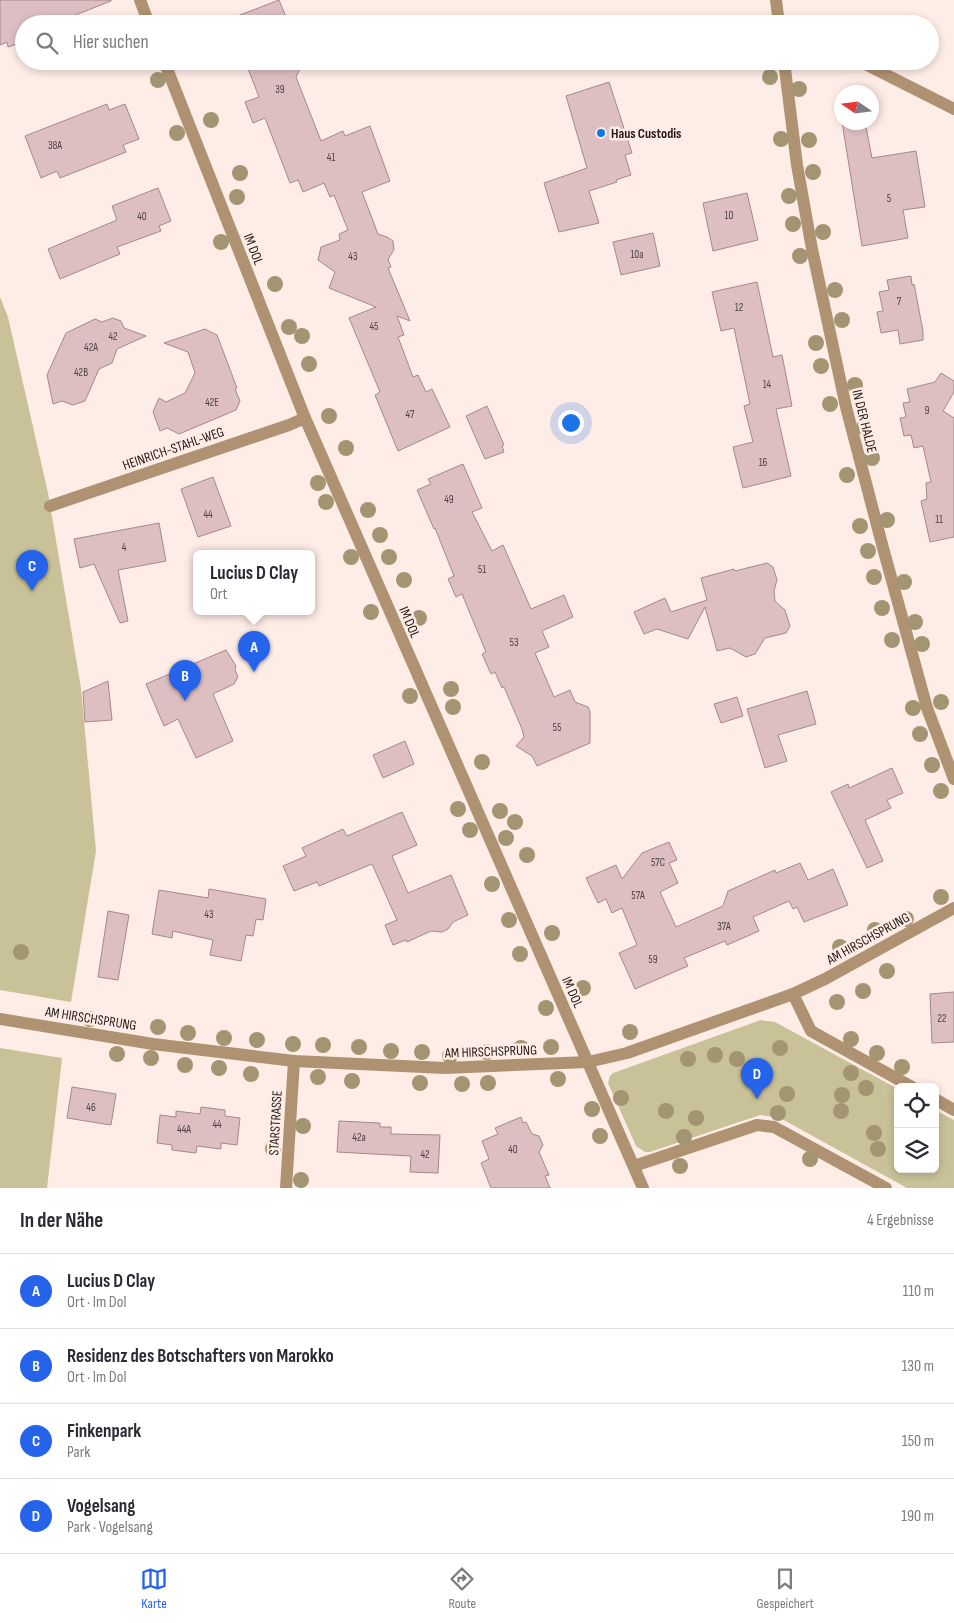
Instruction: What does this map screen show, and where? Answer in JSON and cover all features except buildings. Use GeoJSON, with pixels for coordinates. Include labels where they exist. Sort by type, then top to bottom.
{"type":"FeatureCollection","features":[{"type":"Feature","properties":{"kind":"street"},"geometry":{"type":"LineString","coordinates":[[140,0],[146,15]]}},
{"type":"Feature","properties":{"kind":"street"},"geometry":{"type":"LineString","coordinates":[[776,0],[779,15]]}},
{"type":"Feature","properties":{"kind":"street","name":"IM DOL"},"geometry":{"type":"LineString","coordinates":[[168,70],[305,418],[643,1188]]}},
{"type":"Feature","properties":{"kind":"street","name":"IN DER HALDE"},"geometry":{"type":"LineString","coordinates":[[785,70],[793,139],[812,249],[846,407],[882,548],[925,698],[954,779]]}},
{"type":"Feature","properties":{"kind":"street"},"geometry":{"type":"LineString","coordinates":[[877,70],[954,109]]}},
{"type":"Feature","properties":{"kind":"street","name":"HEINRICH-STAHL-WEG"},"geometry":{"type":"LineString","coordinates":[[50,506],[305,418]]}},
{"type":"Feature","properties":{"kind":"street","name":"AM HIRSCHSPRUNG"},"geometry":{"type":"LineString","coordinates":[[0,1018],[153,1044],[294,1061],[445,1068],[588,1062],[627,1053],[793,994],[825,979],[954,908]]}},
{"type":"Feature","properties":{"kind":"street"},"geometry":{"type":"LineString","coordinates":[[793,994],[811,1031],[905,1083]]}},
{"type":"Feature","properties":{"kind":"street","name":"STARSTRASSE"},"geometry":{"type":"LineString","coordinates":[[286,1188],[294,1061]]}},
{"type":"Feature","properties":{"kind":"street"},"geometry":{"type":"LineString","coordinates":[[939,1101],[954,1110]]}},
{"type":"Feature","properties":{"kind":"street"},"geometry":{"type":"LineString","coordinates":[[634,1166],[757,1125],[774,1127],[886,1188]]}},
{"type":"Feature","properties":{"kind":"shaded area"},"geometry":{"type":"Polygon","coordinates":[[[0,297],[8,317],[48,493],[81,688],[96,851],[71,1002],[0,990],[0,297]]]}},
{"type":"Feature","properties":{"kind":"shaded area"},"geometry":{"type":"Polygon","coordinates":[[[761,1020],[775,1022],[894,1087],[894,1173],[939,1173],[939,1112],[954,1120],[954,1188],[907,1188],[780,1118],[760,1115],[650,1152],[645,1152],[636,1146],[608,1083],[613,1073],[761,1020]]]}},
{"type":"Feature","properties":{"kind":"shaded area"},"geometry":{"type":"Polygon","coordinates":[[[0,1048],[62,1058],[47,1188],[0,1188],[0,1048]]]}},
{"type":"Feature","properties":{"kind":"place","name":"Haus Custodis"},"geometry":{"type":"Point","coordinates":[601,133]}},
{"type":"Feature","properties":{"kind":"place","name":"Finkenpark"},"geometry":{"type":"Point","coordinates":[32,591]}},
{"type":"Feature","properties":{"kind":"place","name":"Lucius D Clay"},"geometry":{"type":"Point","coordinates":[254,672]}},
{"type":"Feature","properties":{"kind":"place","name":"Residenz des Botschafters von Marokko"},"geometry":{"type":"Point","coordinates":[185,701]}},
{"type":"Feature","properties":{"kind":"place","name":"Vogelsang"},"geometry":{"type":"Point","coordinates":[757,1099]}}]}
